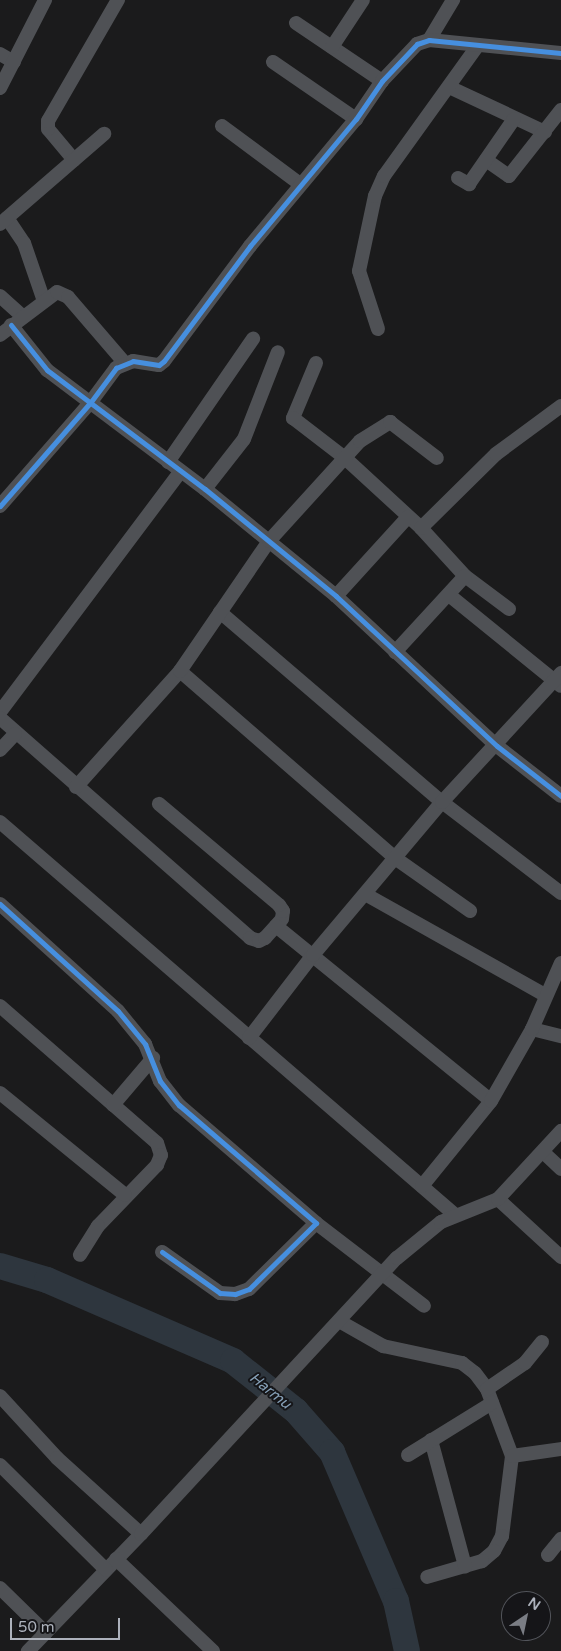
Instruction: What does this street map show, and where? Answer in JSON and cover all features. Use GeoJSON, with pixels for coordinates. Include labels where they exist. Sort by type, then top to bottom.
{"type":"FeatureCollection","features":[{"type":"Feature","properties":{"kind":"street"},"geometry":{"type":"LineString","coordinates":[[0,88],[45,0]]}},
{"type":"Feature","properties":{"kind":"street"},"geometry":{"type":"LineString","coordinates":[[74,160],[48,129],[48,121],[118,0]]}},
{"type":"Feature","properties":{"kind":"street"},"geometry":{"type":"LineString","coordinates":[[332,47],[363,0]]}},
{"type":"Feature","properties":{"kind":"street"},"geometry":{"type":"LineString","coordinates":[[429,40],[453,0]]}},
{"type":"Feature","properties":{"kind":"street"},"geometry":{"type":"LineString","coordinates":[[296,23],[382,81]]}},
{"type":"Feature","properties":{"kind":"street"},"geometry":{"type":"LineString","coordinates":[[0,335],[58,292],[68,297],[124,362],[158,365],[164,361],[211,297],[300,184],[356,119],[382,81],[417,44],[429,40],[525,52],[561,53]]}},
{"type":"Feature","properties":{"kind":"street"},"geometry":{"type":"LineString","coordinates":[[378,329],[359,271],[376,196],[384,176],[450,87],[478,45]]}},
{"type":"Feature","properties":{"kind":"street"},"geometry":{"type":"LineString","coordinates":[[0,54],[14,62]]}},
{"type":"Feature","properties":{"kind":"street"},"geometry":{"type":"LineString","coordinates":[[273,62],[356,119]]}},
{"type":"Feature","properties":{"kind":"street"},"geometry":{"type":"LineString","coordinates":[[450,87],[514,119],[545,132]]}},
{"type":"Feature","properties":{"kind":"street"},"geometry":{"type":"LineString","coordinates":[[486,160],[509,176],[561,110]]}},
{"type":"Feature","properties":{"kind":"street"},"geometry":{"type":"LineString","coordinates":[[458,178],[468,184],[514,119]]}},
{"type":"Feature","properties":{"kind":"street"},"geometry":{"type":"LineString","coordinates":[[222,126],[300,184]]}},
{"type":"Feature","properties":{"kind":"street"},"geometry":{"type":"LineString","coordinates":[[44,301],[24,243],[3,221],[104,134]]}},
{"type":"Feature","properties":{"kind":"street"},"geometry":{"type":"LineString","coordinates":[[0,296],[47,370],[205,489],[269,540],[336,596],[497,746],[561,796]]}},
{"type":"Feature","properties":{"kind":"street"},"geometry":{"type":"LineString","coordinates":[[168,462],[253,339]]}},
{"type":"Feature","properties":{"kind":"street"},"geometry":{"type":"LineString","coordinates":[[205,489],[244,439],[278,352]]}},
{"type":"Feature","properties":{"kind":"street"},"geometry":{"type":"LineString","coordinates":[[2,499],[90,403],[124,362]]}},
{"type":"Feature","properties":{"kind":"street"},"geometry":{"type":"LineString","coordinates":[[316,363],[293,418],[345,458],[421,528],[466,576],[509,609]]}},
{"type":"Feature","properties":{"kind":"street"},"geometry":{"type":"LineString","coordinates":[[421,528],[496,454],[561,406]]}},
{"type":"Feature","properties":{"kind":"street"},"geometry":{"type":"LineString","coordinates":[[76,787],[180,671],[269,540],[360,441],[390,422],[437,458]]}},
{"type":"Feature","properties":{"kind":"street"},"geometry":{"type":"LineString","coordinates":[[0,712],[181,471]]}},
{"type":"Feature","properties":{"kind":"street"},"geometry":{"type":"LineString","coordinates":[[336,596],[408,517]]}},
{"type":"Feature","properties":{"kind":"street"},"geometry":{"type":"LineString","coordinates":[[396,652],[466,576]]}},
{"type":"Feature","properties":{"kind":"street"},"geometry":{"type":"LineString","coordinates":[[249,1038],[313,955],[442,802],[559,680],[448,595]]}},
{"type":"Feature","properties":{"kind":"street"},"geometry":{"type":"LineString","coordinates":[[220,612],[442,802],[561,893]]}},
{"type":"Feature","properties":{"kind":"street"},"geometry":{"type":"LineString","coordinates":[[180,671],[395,858],[470,912]]}},
{"type":"Feature","properties":{"kind":"street"},"geometry":{"type":"LineString","coordinates":[[0,718],[76,787],[250,938],[259,941],[266,938],[276,926],[283,911],[278,904],[159,804]]}},
{"type":"Feature","properties":{"kind":"street"},"geometry":{"type":"LineString","coordinates":[[0,750],[16,734]]}},
{"type":"Feature","properties":{"kind":"street"},"geometry":{"type":"LineString","coordinates":[[0,822],[454,1214]]}},
{"type":"Feature","properties":{"kind":"street"},"geometry":{"type":"LineString","coordinates":[[365,894],[545,995]]}},
{"type":"Feature","properties":{"kind":"street"},"geometry":{"type":"LineString","coordinates":[[0,904],[118,1011],[152,1058],[160,1081],[179,1105],[316,1223],[424,1306]]}},
{"type":"Feature","properties":{"kind":"street"},"geometry":{"type":"LineString","coordinates":[[276,926],[491,1101]]}},
{"type":"Feature","properties":{"kind":"street"},"geometry":{"type":"LineString","coordinates":[[422,1186],[491,1101],[532,1029],[545,995],[561,963]]}},
{"type":"Feature","properties":{"kind":"street"},"geometry":{"type":"LineString","coordinates":[[0,1006],[156,1143],[161,1156],[157,1165],[98,1226],[80,1255]]}},
{"type":"Feature","properties":{"kind":"street"},"geometry":{"type":"LineString","coordinates":[[532,1029],[561,1036]]}},
{"type":"Feature","properties":{"kind":"street"},"geometry":{"type":"LineString","coordinates":[[113,1105],[152,1058]]}},
{"type":"Feature","properties":{"kind":"street"},"geometry":{"type":"LineString","coordinates":[[0,1093],[126,1195]]}},
{"type":"Feature","properties":{"kind":"street"},"geometry":{"type":"LineString","coordinates":[[30,1650],[141,1534],[382,1274],[454,1214],[498,1199],[561,1131]]}},
{"type":"Feature","properties":{"kind":"street"},"geometry":{"type":"LineString","coordinates":[[543,1152],[561,1169]]}},
{"type":"Feature","properties":{"kind":"street"},"geometry":{"type":"LineString","coordinates":[[498,1199],[561,1257]]}},
{"type":"Feature","properties":{"kind":"street"},"geometry":{"type":"LineString","coordinates":[[162,1252],[220,1293],[235,1294],[250,1289],[316,1223]]}},
{"type":"Feature","properties":{"kind":"street"},"geometry":{"type":"LineString","coordinates":[[339,1320],[383,1346],[462,1363],[475,1373],[489,1396],[512,1456],[502,1536],[494,1551],[482,1561],[428,1577]]}},
{"type":"Feature","properties":{"kind":"street"},"geometry":{"type":"LineString","coordinates":[[408,1455],[432,1440],[489,1396],[525,1363],[542,1342]]}},
{"type":"Feature","properties":{"kind":"street"},"geometry":{"type":"LineString","coordinates":[[0,1396],[57,1458],[141,1534]]}},
{"type":"Feature","properties":{"kind":"street"},"geometry":{"type":"LineString","coordinates":[[432,1440],[465,1566]]}},
{"type":"Feature","properties":{"kind":"street"},"geometry":{"type":"LineString","coordinates":[[512,1456],[561,1449]]}},
{"type":"Feature","properties":{"kind":"street"},"geometry":{"type":"LineString","coordinates":[[0,1465],[106,1570]]}},
{"type":"Feature","properties":{"kind":"street"},"geometry":{"type":"LineString","coordinates":[[548,1555],[561,1539]]}},
{"type":"Feature","properties":{"kind":"street"},"geometry":{"type":"LineString","coordinates":[[116,1559],[213,1651]]}},
{"type":"Feature","properties":{"kind":"street"},"geometry":{"type":"LineString","coordinates":[[0,1588],[46,1632]]}},
{"type":"Feature","properties":{"kind":"waterway","name":"Harmu"},"geometry":{"type":"LineString","coordinates":[[0,1266],[47,1280],[233,1361],[296,1411],[332,1452],[396,1601],[407,1651]]}},
{"type":"Feature","properties":{"kind":"cycle path"},"geometry":{"type":"LineString","coordinates":[[0,506],[90,403],[116,368],[133,361],[159,365],[164,361],[250,246],[356,119],[382,81],[417,44],[429,40],[561,53]]}},
{"type":"Feature","properties":{"kind":"cycle path"},"geometry":{"type":"LineString","coordinates":[[11,325],[47,370],[205,489],[336,596],[497,746],[561,796]]}},
{"type":"Feature","properties":{"kind":"cycle path"},"geometry":{"type":"LineString","coordinates":[[0,904],[118,1011],[145,1044],[160,1081],[179,1105],[316,1223],[249,1289],[235,1294],[220,1293],[162,1252]]}}]}
